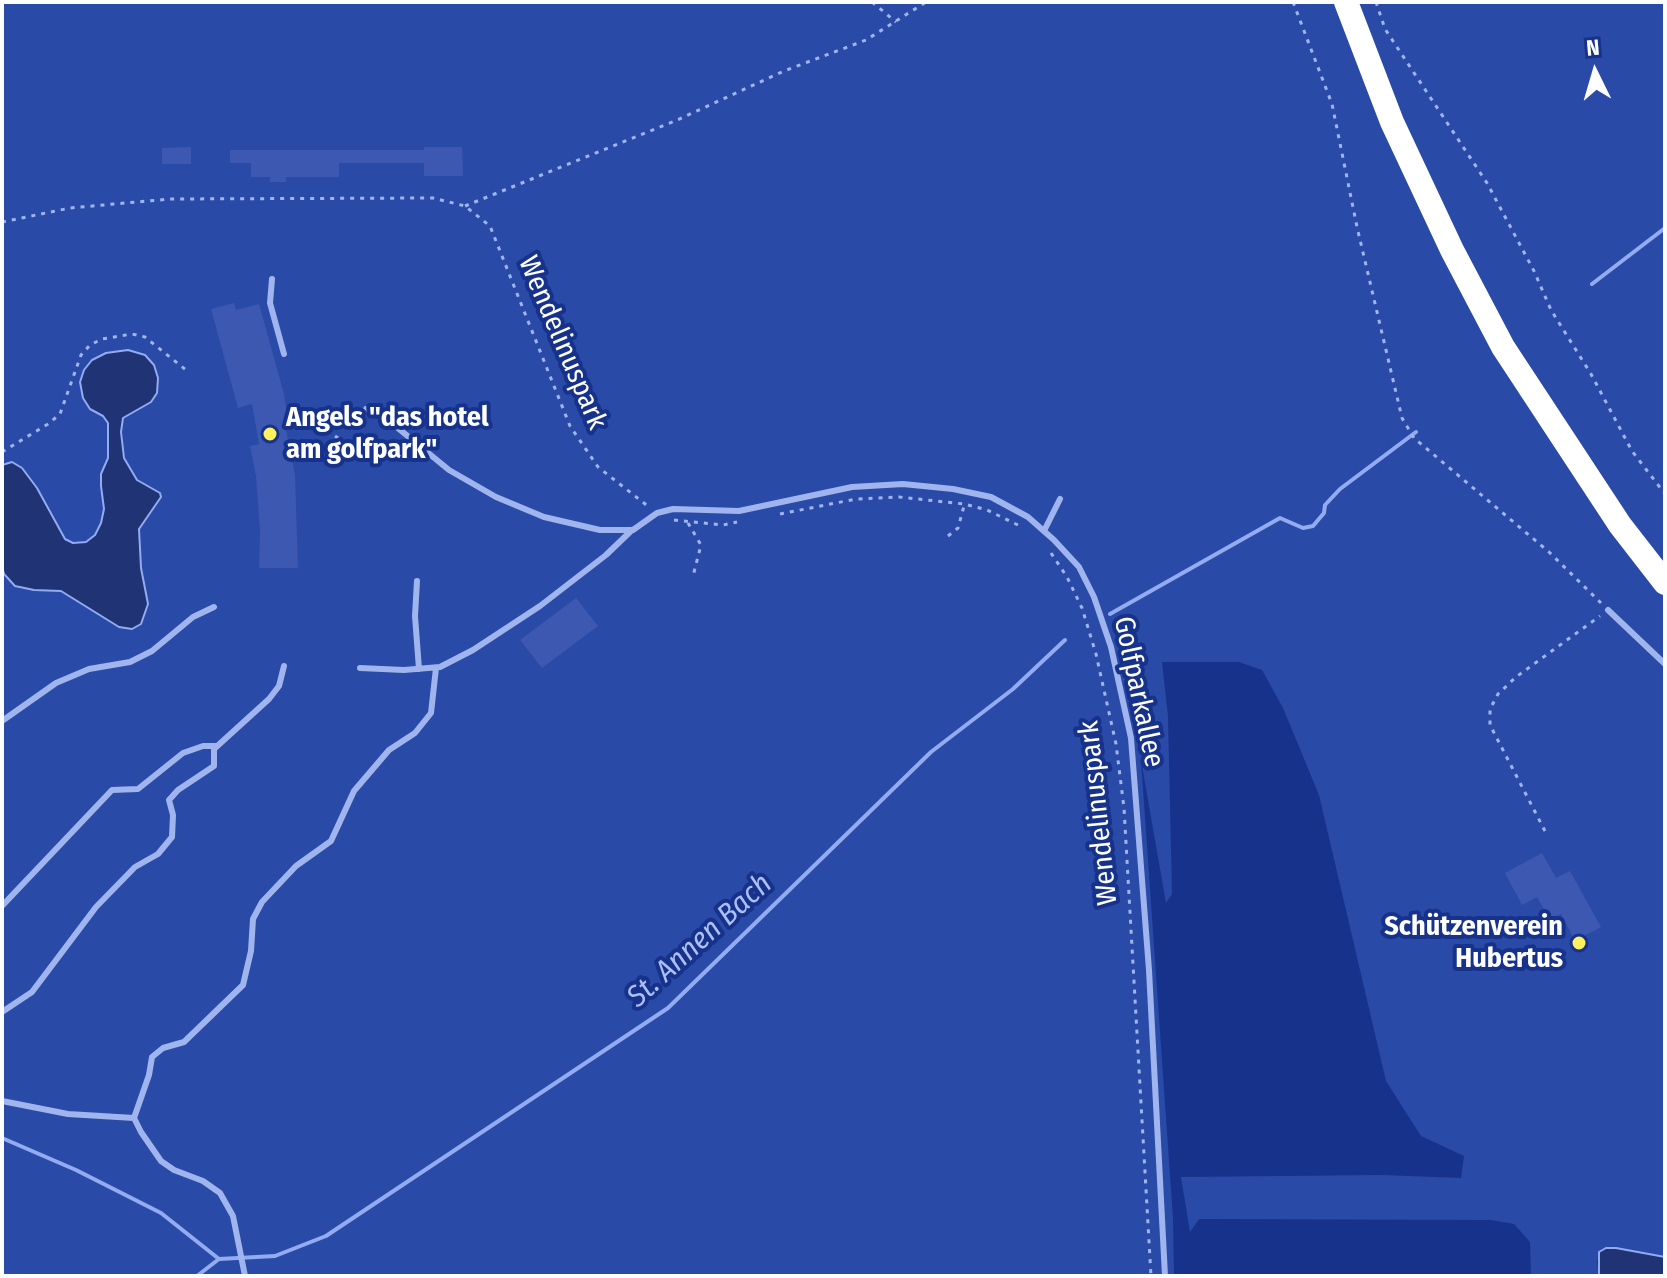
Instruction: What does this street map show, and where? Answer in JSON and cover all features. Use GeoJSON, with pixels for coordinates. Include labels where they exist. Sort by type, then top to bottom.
{"type":"FeatureCollection","features":[{"type":"Feature","properties":{"kind":"highway"},"geometry":{"type":"LineString","coordinates":[[1346,2],[1392,122],[1452,250],[1503,347],[1620,525],[1665,583]]}},
{"type":"Feature","properties":{"kind":"lane"},"geometry":{"type":"LineString","coordinates":[[272,279],[270,303],[284,354]]}},
{"type":"Feature","properties":{"kind":"lane"},"geometry":{"type":"LineString","coordinates":[[366,409],[382,415],[449,470],[496,497],[558,520],[600,530],[633,530]]}},
{"type":"Feature","properties":{"kind":"lane","name":"Golfparkallee"},"geometry":{"type":"LineString","coordinates":[[657,513],[673,509],[739,511],[852,487],[903,484],[953,489],[991,497],[1028,517],[1079,567],[1094,597],[1111,647],[1131,738],[1149,970],[1165,1276]]}},
{"type":"Feature","properties":{"kind":"lane"},"geometry":{"type":"LineString","coordinates":[[1044,531],[1060,499]]}},
{"type":"Feature","properties":{"kind":"lane"},"geometry":{"type":"LineString","coordinates":[[360,668],[436,668],[473,650],[540,606],[657,513]]}},
{"type":"Feature","properties":{"kind":"lane"},"geometry":{"type":"LineString","coordinates":[[417,581],[415,616],[419,669]]}},
{"type":"Feature","properties":{"kind":"lane"},"geometry":{"type":"LineString","coordinates":[[2,721],[56,683],[89,669],[130,662],[152,651],[193,617],[214,607]]}},
{"type":"Feature","properties":{"kind":"lane"},"geometry":{"type":"LineString","coordinates":[[1608,610],[1665,664]]}},
{"type":"Feature","properties":{"kind":"lane"},"geometry":{"type":"LineString","coordinates":[[2,1012],[32,992],[96,907],[135,867],[158,854],[172,837],[173,815],[169,800],[178,790],[214,766],[214,749],[269,699],[279,686],[284,666]]}},
{"type":"Feature","properties":{"kind":"lane"},"geometry":{"type":"LineString","coordinates":[[134,1118],[152,1057],[163,1048],[184,1042],[243,985],[251,951],[253,919],[262,902],[296,866],[331,841],[354,791],[389,750],[415,733],[431,713],[436,668]]}},
{"type":"Feature","properties":{"kind":"lane"},"geometry":{"type":"LineString","coordinates":[[2,906],[112,790],[138,789],[183,753],[203,746],[217,746]]}},
{"type":"Feature","properties":{"kind":"lane"},"geometry":{"type":"LineString","coordinates":[[2,1101],[68,1114],[134,1118]]}},
{"type":"Feature","properties":{"kind":"lane"},"geometry":{"type":"LineString","coordinates":[[134,1118],[161,1161],[174,1170],[203,1181],[220,1193],[233,1216],[245,1276]]}},
{"type":"Feature","properties":{"kind":"path"},"geometry":{"type":"LineString","coordinates":[[872,2],[896,22]]}},
{"type":"Feature","properties":{"kind":"path"},"geometry":{"type":"LineString","coordinates":[[2,222],[70,208],[170,199],[433,198],[465,206],[675,121],[784,71],[866,40],[926,2]]}},
{"type":"Feature","properties":{"kind":"path"},"geometry":{"type":"LineString","coordinates":[[1293,2],[1332,104],[1396,399],[1412,436],[1549,552],[1608,610],[1516,677],[1498,694],[1490,709],[1490,725],[1545,831]]}},
{"type":"Feature","properties":{"kind":"path"},"geometry":{"type":"LineString","coordinates":[[1376,2],[1385,29],[1487,183],[1551,310],[1591,374],[1632,451],[1665,494]]}},
{"type":"Feature","properties":{"kind":"path","name":"Wendelinuspark"},"geometry":{"type":"LineString","coordinates":[[465,206],[490,226],[570,426],[598,467],[657,513],[688,523],[723,525],[738,522]]}},
{"type":"Feature","properties":{"kind":"path"},"geometry":{"type":"LineString","coordinates":[[2,452],[60,414],[81,355],[90,345],[102,339],[132,334],[145,337],[186,370]]}},
{"type":"Feature","properties":{"kind":"path"},"geometry":{"type":"LineString","coordinates":[[327,430],[346,444]]}},
{"type":"Feature","properties":{"kind":"path"},"geometry":{"type":"LineString","coordinates":[[768,516],[856,499],[899,497],[964,504],[987,510],[1025,528]]}},
{"type":"Feature","properties":{"kind":"path"},"geometry":{"type":"LineString","coordinates":[[948,536],[958,528],[964,504]]}},
{"type":"Feature","properties":{"kind":"path"},"geometry":{"type":"LineString","coordinates":[[688,523],[701,545],[693,576]]}},
{"type":"Feature","properties":{"kind":"path","name":"Wendelinuspark"},"geometry":{"type":"LineString","coordinates":[[1050,552],[1082,608],[1096,654],[1116,744],[1124,808],[1151,1276]]}},
{"type":"Feature","properties":{"kind":"shaded area"},"geometry":{"type":"Polygon","coordinates":[[[2,2],[1665,2],[1665,1257],[1606,1248],[1597,1261],[1599,1276],[1531,1276],[1530,1242],[1514,1224],[1491,1220],[1199,1219],[1190,1232],[1181,1177],[1383,1175],[1461,1178],[1464,1156],[1421,1136],[1386,1081],[1319,795],[1283,708],[1262,670],[1239,662],[1162,662],[1168,716],[1172,894],[1166,903],[1141,760],[1173,1218],[1174,1276],[2,1276],[2,2]]]}},
{"type":"Feature","properties":{"kind":"shaded area"},"geometry":{"type":"Polygon","coordinates":[[[128,350],[145,355],[154,365],[158,378],[157,393],[151,402],[123,418],[124,458],[137,480],[160,493],[161,497],[139,529],[141,568],[148,604],[141,624],[132,629],[119,627],[61,591],[15,586],[4,574],[2,566],[2,465],[12,462],[22,468],[37,488],[65,539],[73,543],[86,542],[95,535],[104,509],[101,474],[108,458],[108,423],[103,416],[90,409],[83,398],[80,382],[92,360],[106,353],[128,350]]]}},
{"type":"Feature","properties":{"kind":"shaded area"},"geometry":{"type":"Polygon","coordinates":[[[1606,1248],[1665,1257],[1665,1276],[1599,1276],[1599,1252],[1606,1248]]]}},
{"type":"Feature","properties":{"kind":"building"},"geometry":{"type":"Polygon","coordinates":[[[191,147],[191,164],[162,164],[162,148],[191,147]]]}},
{"type":"Feature","properties":{"kind":"building"},"geometry":{"type":"Polygon","coordinates":[[[424,147],[462,147],[463,176],[424,176],[424,163],[339,163],[339,177],[286,177],[286,182],[270,182],[270,177],[251,177],[251,163],[230,163],[230,150],[424,150],[424,147]]]}},
{"type":"Feature","properties":{"kind":"building","name":"Angels \"das hotel am golfpark\""},"geometry":{"type":"Polygon","coordinates":[[[234,303],[236,310],[259,304],[284,394],[289,430],[286,430],[295,475],[298,568],[259,568],[260,530],[256,476],[250,446],[259,444],[252,404],[238,408],[211,309],[234,303]]]}},
{"type":"Feature","properties":{"kind":"building"},"geometry":{"type":"Polygon","coordinates":[[[576,598],[598,626],[542,668],[520,640],[576,598]]]}},
{"type":"Feature","properties":{"kind":"building"},"geometry":{"type":"Polygon","coordinates":[[[1542,853],[1556,878],[1570,871],[1601,927],[1575,941],[1561,914],[1550,920],[1537,897],[1522,905],[1505,873],[1542,853]]]}},
{"type":"Feature","properties":{"kind":"waterway","name":"St. Annen Bach"},"geometry":{"type":"LineString","coordinates":[[1592,284],[1665,228]]}},
{"type":"Feature","properties":{"kind":"waterway","name":"St. Annen Bach"},"geometry":{"type":"LineString","coordinates":[[1110,614],[1280,518],[1303,528],[1313,526],[1324,513],[1325,505],[1340,489],[1416,432]]}},
{"type":"Feature","properties":{"kind":"waterway","name":"St. Annen Bach"},"geometry":{"type":"LineString","coordinates":[[197,1276],[219,1259],[275,1256],[326,1236],[668,1008],[931,752],[1013,689],[1065,640]]}},
{"type":"Feature","properties":{"kind":"waterway"},"geometry":{"type":"LineString","coordinates":[[2,1138],[76,1170],[161,1213],[219,1259]]}},
{"type":"Feature","properties":{"kind":"place","name":"Angels \"das hotel am golfpark\""},"geometry":{"type":"Point","coordinates":[270,434]}},
{"type":"Feature","properties":{"kind":"place","name":"Schützenverein Hubertus"},"geometry":{"type":"Point","coordinates":[1579,943]}}]}
